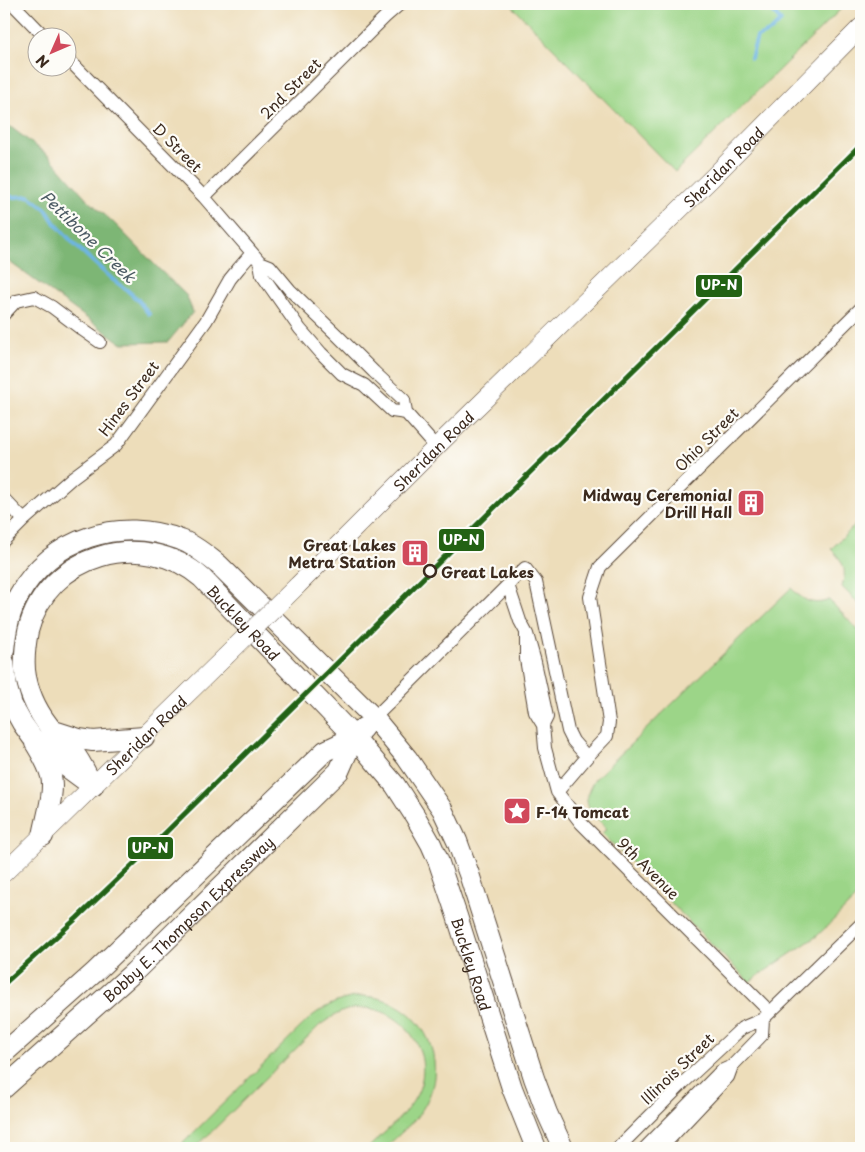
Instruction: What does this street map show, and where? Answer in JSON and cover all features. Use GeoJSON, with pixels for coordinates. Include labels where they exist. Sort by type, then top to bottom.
{"type":"FeatureCollection","features":[{"type":"Feature","properties":{"kind":"highway","name":"Buckley Road"},"geometry":{"type":"LineString","coordinates":[[4,650],[8,623],[18,597],[33,575],[46,562],[70,546],[92,536],[112,531],[153,531],[182,540],[199,549],[219,565],[374,718],[407,758],[442,809],[457,841],[469,874],[534,1078],[563,1148]]}},
{"type":"Feature","properties":{"kind":"highway","name":"Buckley Road"},"geometry":{"type":"LineString","coordinates":[[93,786],[75,754],[52,730],[42,717],[35,703],[25,670],[25,653],[30,624],[36,610],[54,585],[65,574],[81,564],[109,554],[129,552],[158,555],[178,562],[193,571],[232,609],[354,736],[403,797],[431,844],[438,860],[512,1088],[536,1148]]}},
{"type":"Feature","properties":{"kind":"highway"},"geometry":{"type":"LineString","coordinates":[[4,662],[7,688],[12,705],[22,724],[32,737],[50,775],[52,784],[43,836]]}},
{"type":"Feature","properties":{"kind":"highway","name":"Bobby E. Thompson Expressway"},"geometry":{"type":"LineString","coordinates":[[4,1052],[102,965],[325,751],[354,736],[374,718]]}},
{"type":"Feature","properties":{"kind":"highway"},"geometry":{"type":"LineString","coordinates":[[52,730],[93,742],[144,737]]}},
{"type":"Feature","properties":{"kind":"highway","name":"Bobby E. Thompson Expressway"},"geometry":{"type":"LineString","coordinates":[[4,1088],[134,972],[339,771],[354,736]]}},
{"type":"Feature","properties":{"kind":"highway"},"geometry":{"type":"LineString","coordinates":[[32,737],[68,768],[93,786]]}},
{"type":"Feature","properties":{"kind":"main road","name":"Sheridan Road"},"geometry":{"type":"LineString","coordinates":[[4,873],[714,176],[861,27]]}},
{"type":"Feature","properties":{"kind":"street"},"geometry":{"type":"LineString","coordinates":[[13,4],[36,28]]}},
{"type":"Feature","properties":{"kind":"street","name":"2nd Street"},"geometry":{"type":"LineString","coordinates":[[204,197],[400,4]]}},
{"type":"Feature","properties":{"kind":"street","name":"D Street"},"geometry":{"type":"LineString","coordinates":[[78,69],[204,197],[256,257],[270,266],[290,290],[404,400],[406,413],[436,447]]}},
{"type":"Feature","properties":{"kind":"street","name":"D Street"},"geometry":{"type":"LineString","coordinates":[[256,257],[262,275],[300,329],[335,367],[342,374],[364,385],[392,411],[406,413]]}},
{"type":"Feature","properties":{"kind":"street","name":"Hines Street"},"geometry":{"type":"LineString","coordinates":[[4,540],[73,477],[116,445],[206,321],[234,273],[256,257]]}},
{"type":"Feature","properties":{"kind":"street"},"geometry":{"type":"LineString","coordinates":[[4,314],[16,301],[34,297],[52,306],[100,342]]}},
{"type":"Feature","properties":{"kind":"street","name":"Ohio Street"},"geometry":{"type":"LineString","coordinates":[[557,792],[607,736],[610,722],[590,597],[600,566],[861,308]]}},
{"type":"Feature","properties":{"kind":"street"},"geometry":{"type":"LineString","coordinates":[[4,499],[24,520]]}},
{"type":"Feature","properties":{"kind":"street"},"geometry":{"type":"LineString","coordinates":[[374,718],[525,568],[536,582],[568,731],[587,757]]}},
{"type":"Feature","properties":{"kind":"street","name":"9th Avenue"},"geometry":{"type":"LineString","coordinates":[[508,586],[526,634],[526,659],[535,712],[543,725],[544,748],[557,792],[581,823],[767,1015]]}},
{"type":"Feature","properties":{"kind":"street","name":"Illinois Street"},"geometry":{"type":"LineString","coordinates":[[618,1148],[683,1083],[742,1028],[767,1015],[861,924]]}},
{"type":"Feature","properties":{"kind":"street","name":"Illinois Street"},"geometry":{"type":"LineString","coordinates":[[645,1148],[721,1071],[732,1066],[762,1035],[767,1015]]}},
{"type":"Feature","properties":{"kind":"street","name":"Illinois Street"},"geometry":{"type":"LineString","coordinates":[[662,1148],[728,1078],[732,1066]]}},
{"type":"Feature","properties":{"kind":"green space"},"geometry":{"type":"Polygon","coordinates":[[[510,4],[846,4],[675,172],[510,4]]]}},
{"type":"Feature","properties":{"kind":"green space"},"geometry":{"type":"Polygon","coordinates":[[[4,122],[49,156],[88,200],[114,223],[186,295],[193,312],[168,342],[121,343],[4,258],[4,122]]]}},
{"type":"Feature","properties":{"kind":"green space"},"geometry":{"type":"Polygon","coordinates":[[[857,523],[861,527],[861,606],[842,587],[844,570],[842,562],[831,549],[857,523]]]}},
{"type":"Feature","properties":{"kind":"green space"},"geometry":{"type":"Polygon","coordinates":[[[791,588],[808,601],[817,603],[829,600],[861,633],[861,893],[817,936],[749,982],[602,833],[607,829],[591,811],[587,801],[590,788],[595,779],[791,588]]]}},
{"type":"Feature","properties":{"kind":"green space"},"geometry":{"type":"Polygon","coordinates":[[[363,996],[388,1001],[408,1013],[426,1035],[434,1061],[432,1089],[426,1103],[413,1121],[385,1148],[368,1148],[406,1111],[421,1084],[423,1068],[420,1053],[414,1039],[405,1026],[379,1010],[363,1008],[343,1011],[320,1025],[195,1148],[178,1148],[312,1016],[336,1002],[363,996]]]}},
{"type":"Feature","properties":{"kind":"waterway","name":"Pettibone Creek"},"geometry":{"type":"LineString","coordinates":[[751,58],[757,37],[771,31],[781,21],[772,11],[776,6],[788,4]]}},
{"type":"Feature","properties":{"kind":"waterway","name":"Pettibone Creek"},"geometry":{"type":"LineString","coordinates":[[4,195],[14,197],[29,196],[46,209],[54,222],[75,245],[138,300],[149,314]]}},
{"type":"Feature","properties":{"kind":"transit line","name":"UP-N"},"geometry":{"type":"LineString","coordinates":[[4,984],[145,853],[861,145]]}},
{"type":"Feature","properties":{"kind":"place","name":"Midway Ceremonial Drill Hall"},"geometry":{"type":"Point","coordinates":[751,503]}},
{"type":"Feature","properties":{"kind":"place","name":"Great Lakes Metra Station"},"geometry":{"type":"Point","coordinates":[415,553]}},
{"type":"Feature","properties":{"kind":"place","name":"Great Lakes"},"geometry":{"type":"Point","coordinates":[430,571]}},
{"type":"Feature","properties":{"kind":"place","name":"F-14 Tomcat"},"geometry":{"type":"Point","coordinates":[517,811]}}]}
